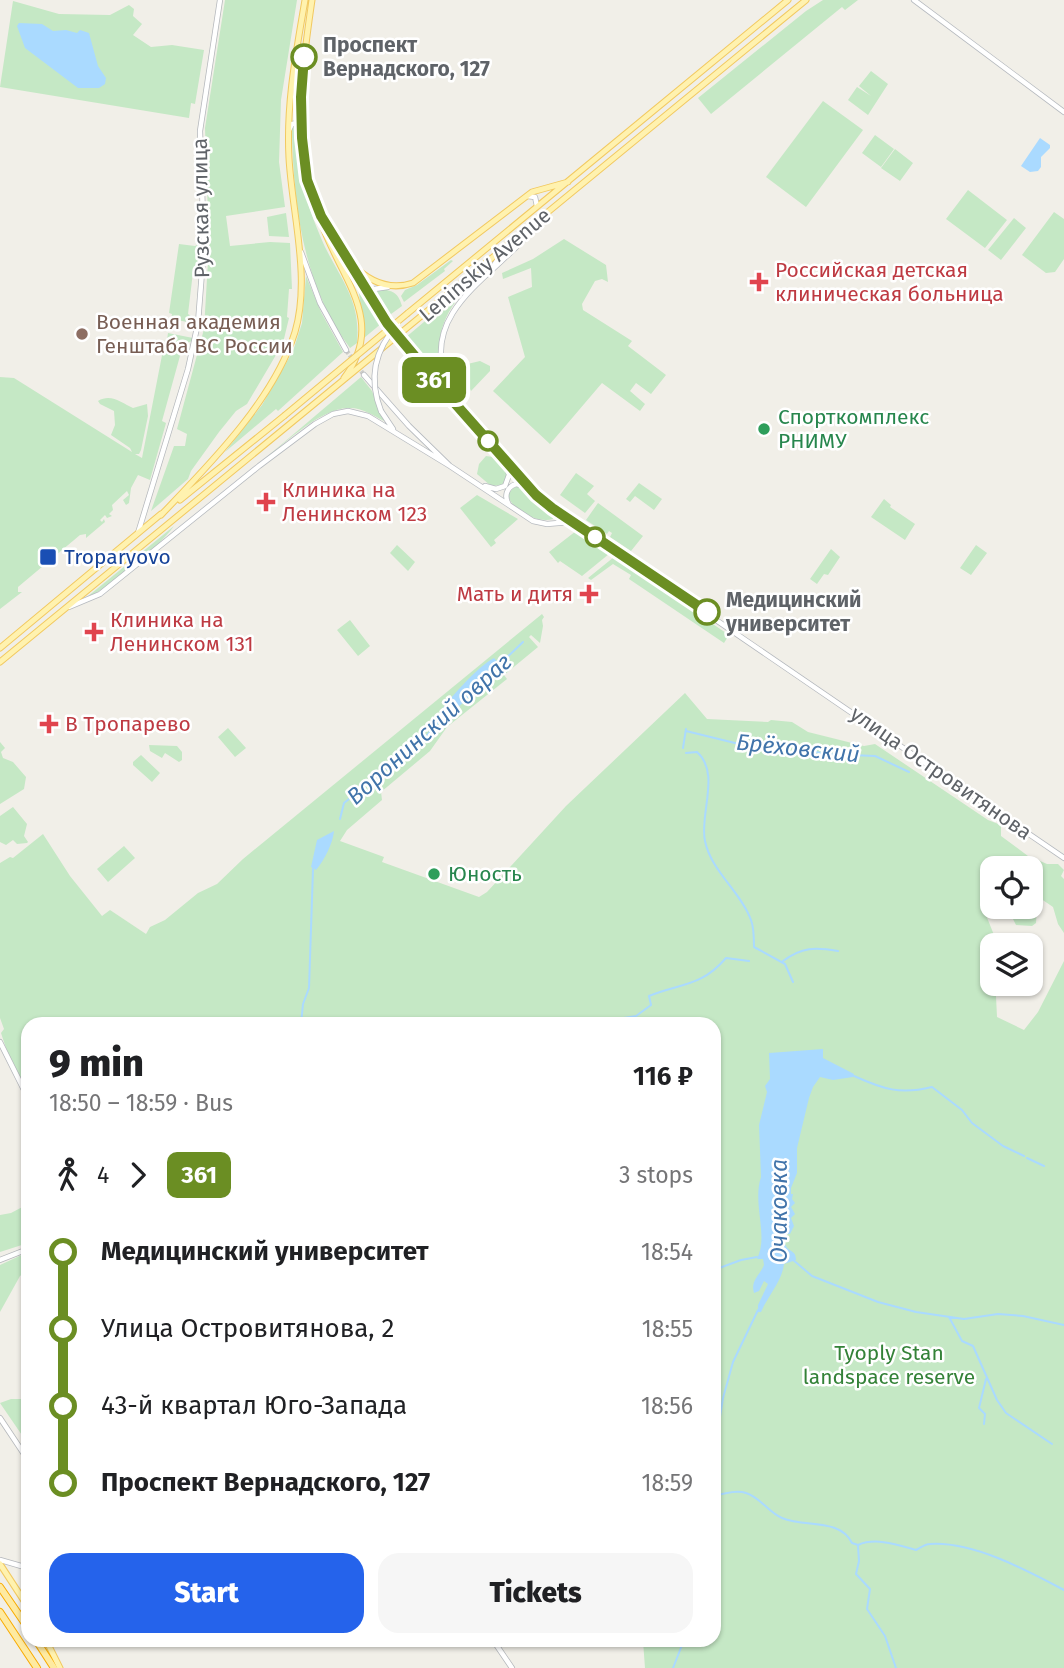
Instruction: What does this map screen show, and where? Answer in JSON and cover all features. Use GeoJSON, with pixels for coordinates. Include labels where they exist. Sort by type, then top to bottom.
{"type":"FeatureCollection","features":[{"type":"Feature","properties":{"kind":"highway"},"geometry":{"type":"LineString","coordinates":[[0,1587],[21,1618]]}},
{"type":"Feature","properties":{"kind":"highway"},"geometry":{"type":"LineString","coordinates":[[0,1612],[21,1644]]}},
{"type":"Feature","properties":{"kind":"highway"},"geometry":{"type":"LineString","coordinates":[[23,1647],[37,1668]]}},
{"type":"Feature","properties":{"kind":"highway"},"geometry":{"type":"LineString","coordinates":[[40,1647],[54,1668]]}},
{"type":"Feature","properties":{"kind":"main road","name":"Рузская улица"},"geometry":{"type":"LineString","coordinates":[[138,534],[191,360],[200,309],[204,246],[200,131],[220,0]]}},
{"type":"Feature","properties":{"kind":"main road"},"geometry":{"type":"LineString","coordinates":[[161,515],[209,465],[250,413],[285,355],[294,334],[299,309],[298,241],[290,178],[288,131],[292,78],[305,0]]}},
{"type":"Feature","properties":{"kind":"main road"},"geometry":{"type":"LineString","coordinates":[[312,0],[302,69],[302,130],[307,180],[328,243],[354,290],[361,317],[358,354],[337,387]]}},
{"type":"Feature","properties":{"kind":"main road","name":"Leninskiy Avenue"},"geometry":{"type":"LineString","coordinates":[[0,648],[788,0]]}},
{"type":"Feature","properties":{"kind":"main road","name":"Leninskiy Avenue"},"geometry":{"type":"LineString","coordinates":[[0,662],[806,0]]}},
{"type":"Feature","properties":{"kind":"main road"},"geometry":{"type":"LineString","coordinates":[[914,0],[1064,112]]}},
{"type":"Feature","properties":{"kind":"main road"},"geometry":{"type":"LineString","coordinates":[[288,131],[292,124],[297,123],[302,130]]}},
{"type":"Feature","properties":{"kind":"main road"},"geometry":{"type":"LineString","coordinates":[[374,304],[374,289],[402,286],[419,279],[526,197],[537,190],[568,182]]}},
{"type":"Feature","properties":{"kind":"main road"},"geometry":{"type":"LineString","coordinates":[[526,197],[532,195],[537,198],[535,209]]}},
{"type":"Feature","properties":{"kind":"main road"},"geometry":{"type":"LineString","coordinates":[[314,203],[387,323]]}},
{"type":"Feature","properties":{"kind":"main road"},"geometry":{"type":"LineString","coordinates":[[464,414],[443,371],[442,337],[452,312],[466,295],[524,242],[539,220]]}},
{"type":"Feature","properties":{"kind":"main road"},"geometry":{"type":"LineString","coordinates":[[298,241],[316,294],[345,350]]}},
{"type":"Feature","properties":{"kind":"main road"},"geometry":{"type":"LineString","coordinates":[[489,274],[503,250]]}},
{"type":"Feature","properties":{"kind":"main road"},"geometry":{"type":"LineString","coordinates":[[345,256],[368,278],[390,287]]}},
{"type":"Feature","properties":{"kind":"main road"},"geometry":{"type":"LineString","coordinates":[[402,436],[388,423],[381,411],[374,388],[375,362],[387,337],[408,313]]}},
{"type":"Feature","properties":{"kind":"main road","name":"улица Островитянова"},"geometry":{"type":"LineString","coordinates":[[402,343],[530,489],[552,508],[1064,858]]}},
{"type":"Feature","properties":{"kind":"main road"},"geometry":{"type":"LineString","coordinates":[[364,375],[393,409],[450,466]]}},
{"type":"Feature","properties":{"kind":"main road"},"geometry":{"type":"LineString","coordinates":[[66,608],[100,594],[259,466],[328,416],[343,412],[358,412],[373,418],[533,521],[550,523],[556,518],[552,508]]}},
{"type":"Feature","properties":{"kind":"main road"},"geometry":{"type":"LineString","coordinates":[[478,484],[493,489],[503,487],[509,475],[506,462]]}},
{"type":"Feature","properties":{"kind":"main road"},"geometry":{"type":"LineString","coordinates":[[509,506],[506,496],[511,487],[519,484],[530,489]]}},
{"type":"Feature","properties":{"kind":"main road"},"geometry":{"type":"LineString","coordinates":[[544,524],[562,521],[574,523]]}},
{"type":"Feature","properties":{"kind":"main road"},"geometry":{"type":"LineString","coordinates":[[0,1042],[21,1084]]}},
{"type":"Feature","properties":{"kind":"main road"},"geometry":{"type":"LineString","coordinates":[[0,1260],[21,1252]]}},
{"type":"Feature","properties":{"kind":"main road"},"geometry":{"type":"LineString","coordinates":[[0,1418],[21,1450]]}},
{"type":"Feature","properties":{"kind":"main road"},"geometry":{"type":"LineString","coordinates":[[0,1562],[21,1566]]}},
{"type":"Feature","properties":{"kind":"main road"},"geometry":{"type":"LineString","coordinates":[[0,1562],[21,1595]]}},
{"type":"Feature","properties":{"kind":"main road"},"geometry":{"type":"LineString","coordinates":[[50,1647],[60,1668]]}},
{"type":"Feature","properties":{"kind":"main road"},"geometry":{"type":"LineString","coordinates":[[498,1647],[512,1668]]}},
{"type":"Feature","properties":{"kind":"green space"},"geometry":{"type":"Polygon","coordinates":[[[225,0],[297,0],[281,100],[279,162],[285,207],[226,216],[230,246],[290,243],[292,289],[289,289],[289,318],[283,343],[247,404],[236,411],[219,432],[188,479],[151,511],[174,446],[185,446],[187,434],[177,429],[204,329],[209,245],[205,128],[225,0]]]}},
{"type":"Feature","properties":{"kind":"green space"},"geometry":{"type":"Polygon","coordinates":[[[823,0],[858,0],[845,10],[842,7],[711,114],[698,98],[823,0]]]}},
{"type":"Feature","properties":{"kind":"green space"},"geometry":{"type":"Polygon","coordinates":[[[13,1],[59,14],[110,15],[129,5],[134,9],[133,16],[142,24],[133,35],[151,47],[172,45],[204,50],[195,104],[191,103],[189,118],[0,87],[13,1]]]}},
{"type":"Feature","properties":{"kind":"green space"},"geometry":{"type":"Polygon","coordinates":[[[871,71],[888,84],[868,115],[848,100],[857,87],[871,96],[859,86],[871,71]]]}},
{"type":"Feature","properties":{"kind":"green space"},"geometry":{"type":"Polygon","coordinates":[[[823,101],[863,130],[806,207],[766,177],[823,101]]]}},
{"type":"Feature","properties":{"kind":"green space"},"geometry":{"type":"Polygon","coordinates":[[[295,126],[303,185],[310,209],[325,247],[349,292],[356,315],[357,343],[350,348],[321,298],[304,243],[295,186],[292,128],[295,126]]]}},
{"type":"Feature","properties":{"kind":"green space"},"geometry":{"type":"Polygon","coordinates":[[[875,135],[894,149],[881,167],[862,153],[875,135]]]}},
{"type":"Feature","properties":{"kind":"green space"},"geometry":{"type":"Polygon","coordinates":[[[895,149],[913,163],[900,181],[881,168],[895,149]]]}},
{"type":"Feature","properties":{"kind":"green space"},"geometry":{"type":"Polygon","coordinates":[[[968,190],[1007,220],[985,248],[946,219],[968,190]]]}},
{"type":"Feature","properties":{"kind":"green space"},"geometry":{"type":"Polygon","coordinates":[[[1054,212],[1064,219],[1064,259],[1055,272],[1046,273],[1022,255],[1054,212]]]}},
{"type":"Feature","properties":{"kind":"green space"},"geometry":{"type":"Polygon","coordinates":[[[286,213],[289,237],[269,236],[267,217],[286,213]]]}},
{"type":"Feature","properties":{"kind":"green space"},"geometry":{"type":"Polygon","coordinates":[[[1014,218],[1026,228],[1001,260],[988,250],[1014,218]]]}},
{"type":"Feature","properties":{"kind":"green space"},"geometry":{"type":"Polygon","coordinates":[[[564,239],[606,265],[608,282],[602,279],[595,281],[582,304],[583,310],[632,341],[628,346],[666,375],[651,394],[636,383],[630,391],[645,404],[640,411],[602,383],[550,444],[493,391],[525,357],[508,297],[532,287],[531,268],[503,279],[502,273],[533,259],[564,239]]]}},
{"type":"Feature","properties":{"kind":"green space"},"geometry":{"type":"Polygon","coordinates":[[[179,244],[199,244],[198,267],[193,272],[188,314],[194,318],[193,323],[171,319],[172,314],[169,313],[179,244]]]}},
{"type":"Feature","properties":{"kind":"green space"},"geometry":{"type":"Polygon","coordinates":[[[338,253],[382,323],[364,338],[359,293],[338,253]]]}},
{"type":"Feature","properties":{"kind":"green space"},"geometry":{"type":"Polygon","coordinates":[[[453,261],[445,271],[404,302],[401,296],[405,290],[417,285],[453,261]]]}},
{"type":"Feature","properties":{"kind":"green space"},"geometry":{"type":"Polygon","coordinates":[[[306,276],[321,312],[343,352],[278,411],[276,409],[225,452],[262,405],[293,351],[302,323],[306,276]]]}},
{"type":"Feature","properties":{"kind":"green space"},"geometry":{"type":"Polygon","coordinates":[[[380,289],[394,293],[402,306],[387,317],[374,296],[380,289]]]}},
{"type":"Feature","properties":{"kind":"green space"},"geometry":{"type":"Polygon","coordinates":[[[463,289],[465,291],[449,313],[440,336],[440,361],[445,387],[405,338],[463,289]]]}},
{"type":"Feature","properties":{"kind":"green space"},"geometry":{"type":"Polygon","coordinates":[[[168,333],[193,338],[183,345],[162,421],[166,423],[150,480],[138,475],[131,488],[129,503],[126,505],[123,500],[129,495],[127,491],[112,505],[113,510],[109,514],[112,516],[107,518],[105,515],[100,520],[102,522],[104,519],[105,522],[86,538],[86,534],[80,535],[18,587],[18,592],[22,592],[0,609],[0,377],[14,378],[132,452],[111,435],[115,425],[114,411],[98,401],[112,398],[133,408],[147,404],[148,416],[141,450],[139,454],[135,454],[142,458],[168,333]]]}},
{"type":"Feature","properties":{"kind":"green space"},"geometry":{"type":"Polygon","coordinates":[[[480,361],[490,366],[490,371],[471,391],[459,366],[480,361]]]}},
{"type":"Feature","properties":{"kind":"green space"},"geometry":{"type":"Polygon","coordinates":[[[361,377],[372,391],[384,421],[358,409],[336,410],[312,422],[256,466],[361,377]]]}},
{"type":"Feature","properties":{"kind":"green space"},"geometry":{"type":"Polygon","coordinates":[[[486,456],[493,457],[505,470],[506,477],[502,485],[491,486],[477,474],[479,464],[486,456]]]}},
{"type":"Feature","properties":{"kind":"green space"},"geometry":{"type":"Polygon","coordinates":[[[576,473],[594,486],[587,494],[595,501],[585,513],[560,495],[576,473]]]}},
{"type":"Feature","properties":{"kind":"green space"},"geometry":{"type":"Polygon","coordinates":[[[639,483],[662,499],[654,510],[635,496],[630,502],[626,499],[639,483]]]}},
{"type":"Feature","properties":{"kind":"green space"},"geometry":{"type":"Polygon","coordinates":[[[515,486],[523,487],[552,513],[553,519],[533,518],[519,510],[508,494],[515,486]]]}},
{"type":"Feature","properties":{"kind":"green space"},"geometry":{"type":"Polygon","coordinates":[[[477,495],[518,519],[494,540],[496,543],[491,547],[460,508],[477,495]]]}},
{"type":"Feature","properties":{"kind":"green space"},"geometry":{"type":"Polygon","coordinates":[[[884,499],[890,507],[915,524],[905,540],[871,517],[884,499]]]}},
{"type":"Feature","properties":{"kind":"green space"},"geometry":{"type":"Polygon","coordinates":[[[598,503],[643,536],[631,551],[610,537],[612,533],[609,531],[607,534],[586,520],[598,503]]]}},
{"type":"Feature","properties":{"kind":"green space"},"geometry":{"type":"Polygon","coordinates":[[[174,526],[157,546],[134,566],[87,597],[174,526]]]}},
{"type":"Feature","properties":{"kind":"green space"},"geometry":{"type":"Polygon","coordinates":[[[576,531],[609,554],[582,576],[560,561],[558,563],[549,552],[576,531]]]}},
{"type":"Feature","properties":{"kind":"green space"},"geometry":{"type":"Polygon","coordinates":[[[397,545],[415,562],[408,571],[390,553],[397,545]]]}},
{"type":"Feature","properties":{"kind":"green space"},"geometry":{"type":"Polygon","coordinates":[[[976,545],[987,553],[971,575],[960,568],[976,545]]]}},
{"type":"Feature","properties":{"kind":"green space"},"geometry":{"type":"Polygon","coordinates":[[[831,549],[840,557],[828,575],[824,574],[817,584],[810,579],[831,549]]]}},
{"type":"Feature","properties":{"kind":"green space"},"geometry":{"type":"Polygon","coordinates":[[[614,557],[729,635],[724,643],[629,579],[631,575],[613,564],[591,580],[588,578],[614,557]]]}},
{"type":"Feature","properties":{"kind":"green space","name":"Tyoply Stan landspace reserve"},"geometry":{"type":"Polygon","coordinates":[[[542,614],[544,617],[540,643],[531,635],[529,637],[538,647],[504,675],[507,679],[447,727],[430,751],[381,792],[382,800],[347,830],[340,841],[384,857],[382,862],[479,897],[487,892],[566,806],[685,693],[707,719],[792,722],[808,732],[864,746],[875,744],[988,820],[1001,825],[1001,836],[1028,856],[980,856],[980,919],[988,919],[993,933],[980,933],[980,996],[996,996],[997,1017],[1024,1030],[1038,1012],[1064,961],[1064,1668],[645,1668],[643,1647],[721,1647],[721,1017],[21,1017],[21,1079],[11,1063],[1,1033],[4,1029],[0,1018],[0,863],[13,858],[43,834],[70,876],[102,916],[110,910],[146,934],[150,927],[165,920],[198,893],[217,884],[243,859],[542,614]]]}},
{"type":"Feature","properties":{"kind":"green space"},"geometry":{"type":"Polygon","coordinates":[[[350,620],[370,646],[358,656],[337,630],[350,620]]]}},
{"type":"Feature","properties":{"kind":"green space"},"geometry":{"type":"Polygon","coordinates":[[[228,728],[246,748],[235,757],[218,737],[228,728]]]}},
{"type":"Feature","properties":{"kind":"green space"},"geometry":{"type":"Polygon","coordinates":[[[0,742],[5,748],[1,752],[3,758],[13,762],[26,777],[24,789],[0,804],[0,742]]]}},
{"type":"Feature","properties":{"kind":"green space"},"geometry":{"type":"Polygon","coordinates":[[[149,745],[177,746],[182,752],[182,760],[179,762],[165,753],[162,758],[150,751],[149,745]]]}},
{"type":"Feature","properties":{"kind":"green space"},"geometry":{"type":"Polygon","coordinates":[[[141,755],[160,773],[152,782],[133,765],[141,755]]]}},
{"type":"Feature","properties":{"kind":"green space"},"geometry":{"type":"Polygon","coordinates":[[[13,807],[27,824],[24,836],[28,842],[17,844],[13,840],[6,845],[0,842],[0,816],[13,807]]]}},
{"type":"Feature","properties":{"kind":"green space"},"geometry":{"type":"Polygon","coordinates":[[[124,846],[135,858],[108,882],[97,869],[124,846]]]}},
{"type":"Feature","properties":{"kind":"green space","name":"Tyoply Stan landspace reserve"},"geometry":{"type":"Polygon","coordinates":[[[1043,862],[1058,864],[1064,870],[1061,876],[1064,879],[1064,933],[1053,907],[1043,900],[1043,862]]]}},
{"type":"Feature","properties":{"kind":"green space"},"geometry":{"type":"Polygon","coordinates":[[[1013,919],[1036,919],[1032,926],[1016,925],[1013,919]]]}},
{"type":"Feature","properties":{"kind":"green space"},"geometry":{"type":"Polygon","coordinates":[[[21,1208],[21,1245],[0,1252],[0,1215],[21,1208]]]}},
{"type":"Feature","properties":{"kind":"green space"},"geometry":{"type":"Polygon","coordinates":[[[21,1255],[21,1275],[0,1312],[0,1265],[21,1255]]]}},
{"type":"Feature","properties":{"kind":"green space"},"geometry":{"type":"Polygon","coordinates":[[[21,1399],[21,1434],[0,1403],[21,1399]]]}},
{"type":"Feature","properties":{"kind":"water"},"geometry":{"type":"Polygon","coordinates":[[[19,23],[42,24],[53,31],[77,33],[80,30],[89,33],[98,66],[106,78],[105,84],[99,88],[78,88],[25,48],[17,26],[19,23]]]}},
{"type":"Feature","properties":{"kind":"water"},"geometry":{"type":"Polygon","coordinates":[[[1040,138],[1050,145],[1050,148],[1041,157],[1038,171],[1030,172],[1021,166],[1040,138]]]}},
{"type":"Feature","properties":{"kind":"water"},"geometry":{"type":"Polygon","coordinates":[[[494,658],[500,665],[492,681],[479,687],[440,725],[436,718],[446,704],[471,676],[494,658]]]}},
{"type":"Feature","properties":{"kind":"water"},"geometry":{"type":"Polygon","coordinates":[[[334,831],[328,852],[316,870],[311,867],[317,840],[334,831]]]}},
{"type":"Feature","properties":{"kind":"water"},"geometry":{"type":"Polygon","coordinates":[[[823,1049],[823,1058],[854,1074],[853,1077],[833,1080],[820,1077],[813,1087],[797,1148],[797,1173],[791,1188],[795,1203],[791,1207],[795,1214],[791,1218],[794,1226],[790,1234],[784,1231],[781,1233],[796,1260],[784,1264],[778,1282],[761,1312],[758,1312],[758,1305],[768,1284],[764,1281],[759,1291],[754,1293],[754,1282],[764,1265],[763,1259],[757,1259],[761,1240],[758,1198],[761,1177],[759,1125],[767,1092],[765,1086],[770,1079],[769,1053],[823,1049]]]}},
{"type":"Feature","properties":{"kind":"waterway","name":"Воронинский овраг"},"geometry":{"type":"LineString","coordinates":[[499,665],[523,642]]}},
{"type":"Feature","properties":{"kind":"waterway","name":"Воронинский овраг"},"geometry":{"type":"LineString","coordinates":[[340,819],[344,803],[425,738],[439,721]]}},
{"type":"Feature","properties":{"kind":"waterway","name":"Очаковка"},"geometry":{"type":"LineString","coordinates":[[683,748],[686,729]]}},
{"type":"Feature","properties":{"kind":"waterway","name":"Брёховский"},"geometry":{"type":"LineString","coordinates":[[686,731],[739,744],[781,744],[825,754],[875,756],[909,772]]}},
{"type":"Feature","properties":{"kind":"waterway","name":"Очаковка"},"geometry":{"type":"LineString","coordinates":[[686,753],[697,752],[708,771],[704,831],[708,852],[751,920],[754,947],[785,964],[793,982]]}},
{"type":"Feature","properties":{"kind":"waterway","name":"Воронинский овраг"},"geometry":{"type":"LineString","coordinates":[[302,1017],[309,988],[313,869]]}},
{"type":"Feature","properties":{"kind":"waterway"},"geometry":{"type":"LineString","coordinates":[[783,961],[809,949],[838,951]]}},
{"type":"Feature","properties":{"kind":"waterway"},"geometry":{"type":"LineString","coordinates":[[630,1017],[636,1016],[651,1005],[649,996],[699,979],[726,958],[749,961]]}},
{"type":"Feature","properties":{"kind":"waterway"},"geometry":{"type":"LineString","coordinates":[[854,1076],[892,1089],[932,1087],[962,1110],[972,1123],[1003,1146],[1024,1156]]}},
{"type":"Feature","properties":{"kind":"waterway"},"geometry":{"type":"LineString","coordinates":[[1027,1158],[1044,1166]]}},
{"type":"Feature","properties":{"kind":"waterway"},"geometry":{"type":"LineString","coordinates":[[721,1267],[757,1257]]}},
{"type":"Feature","properties":{"kind":"waterway"},"geometry":{"type":"LineString","coordinates":[[792,1259],[812,1276],[878,1302],[916,1312],[964,1319],[998,1314],[1023,1316],[1064,1325]]}},
{"type":"Feature","properties":{"kind":"waterway","name":"Очаковка"},"geometry":{"type":"LineString","coordinates":[[721,1410],[733,1362],[758,1310]]}},
{"type":"Feature","properties":{"kind":"waterway"},"geometry":{"type":"LineString","coordinates":[[949,1317],[962,1341],[973,1346],[997,1400],[1006,1413],[1052,1444]]}},
{"type":"Feature","properties":{"kind":"waterway"},"geometry":{"type":"LineString","coordinates":[[984,1424],[985,1414],[979,1408],[986,1379]]}},
{"type":"Feature","properties":{"kind":"waterway"},"geometry":{"type":"LineString","coordinates":[[721,1494],[746,1493],[782,1518],[831,1527],[847,1535],[852,1543],[858,1545],[880,1542],[916,1550],[924,1545],[947,1544],[982,1552],[1064,1590]]}},
{"type":"Feature","properties":{"kind":"waterway"},"geometry":{"type":"LineString","coordinates":[[858,1546],[856,1574],[870,1589],[867,1609],[885,1636],[896,1668]]}},
{"type":"Feature","properties":{"kind":"waterway"},"geometry":{"type":"LineString","coordinates":[[673,1668],[681,1647]]}},
{"type":"Feature","properties":{"kind":"tunnel"},"geometry":{"type":"LineString","coordinates":[[346,350],[364,375]]}},
{"type":"Feature","properties":{"kind":"bus line","name":"361"},"geometry":{"type":"LineString","coordinates":[[304,57],[300,114],[309,189],[324,223],[387,323],[536,495],[707,612]]}},
{"type":"Feature","properties":{"kind":"place","name":"Проспект Вернадского, 127"},"geometry":{"type":"Point","coordinates":[304,57]}},
{"type":"Feature","properties":{"kind":"place","name":"Российская детская клиническая больница"},"geometry":{"type":"Point","coordinates":[759,282]}},
{"type":"Feature","properties":{"kind":"place","name":"Военная академия Генштаба ВС России"},"geometry":{"type":"Point","coordinates":[82,334]}},
{"type":"Feature","properties":{"kind":"place","name":"Спорткомплекс РНИМУ"},"geometry":{"type":"Point","coordinates":[764,429]}},
{"type":"Feature","properties":{"kind":"place","name":"Клиника на Ленинском 123"},"geometry":{"type":"Point","coordinates":[266,502]}},
{"type":"Feature","properties":{"kind":"place","name":"Troparyovo"},"geometry":{"type":"Point","coordinates":[48,557]}},
{"type":"Feature","properties":{"kind":"place","name":"Мать и дитя"},"geometry":{"type":"Point","coordinates":[589,594]}},
{"type":"Feature","properties":{"kind":"place","name":"Медицинский университет"},"geometry":{"type":"Point","coordinates":[707,612]}},
{"type":"Feature","properties":{"kind":"place","name":"Клиника на Ленинском 131"},"geometry":{"type":"Point","coordinates":[94,632]}},
{"type":"Feature","properties":{"kind":"place","name":"В Тропарево"},"geometry":{"type":"Point","coordinates":[49,724]}},
{"type":"Feature","properties":{"kind":"place","name":"Юность"},"geometry":{"type":"Point","coordinates":[434,874]}}]}
